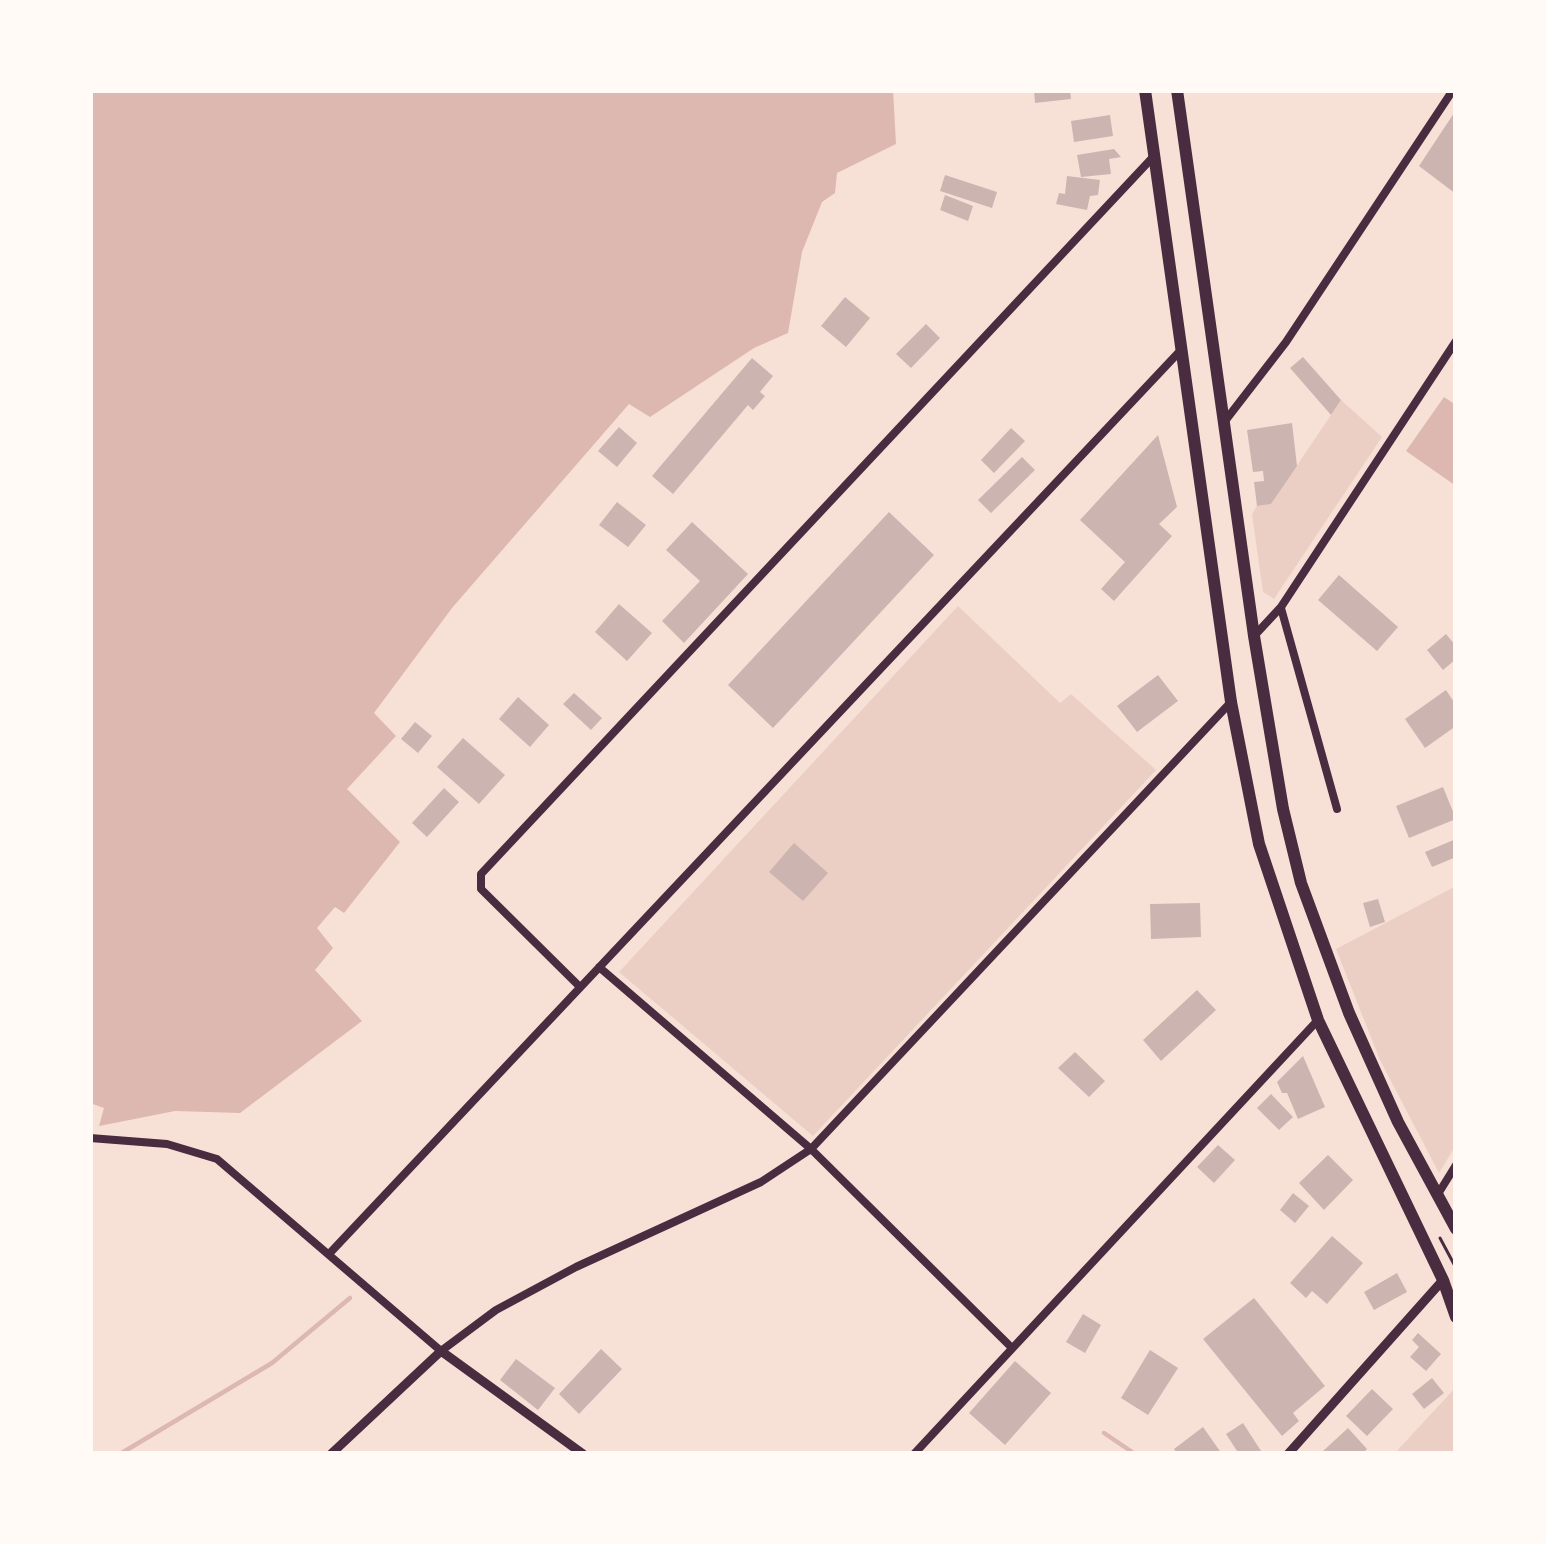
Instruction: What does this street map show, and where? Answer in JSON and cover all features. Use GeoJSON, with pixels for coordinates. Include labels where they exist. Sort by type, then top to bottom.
{"type":"FeatureCollection","features":[{"type":"Feature","properties":{"kind":"main road"},"geometry":{"type":"LineString","coordinates":[[1145,90],[1231,701],[1259,844],[1318,1020],[1456,1317]]}},
{"type":"Feature","properties":{"kind":"main road"},"geometry":{"type":"LineString","coordinates":[[1177,90],[1254,637],[1283,809],[1301,883],[1348,1013],[1456,1229]]}},
{"type":"Feature","properties":{"kind":"street"},"geometry":{"type":"LineString","coordinates":[[1224,422],[1286,342],[1453,90]]}},
{"type":"Feature","properties":{"kind":"street"},"geometry":{"type":"LineString","coordinates":[[579,986],[481,889],[481,874],[1154,155]]}},
{"type":"Feature","properties":{"kind":"street"},"geometry":{"type":"LineString","coordinates":[[1254,637],[1281,607],[1456,341]]}},
{"type":"Feature","properties":{"kind":"street"},"geometry":{"type":"LineString","coordinates":[[329,1254],[1180,351]]}},
{"type":"Feature","properties":{"kind":"street"},"geometry":{"type":"LineString","coordinates":[[1281,607],[1336,809]]}},
{"type":"Feature","properties":{"kind":"street"},"geometry":{"type":"LineString","coordinates":[[331,1454],[441,1351],[496,1310],[576,1267],[761,1182],[812,1149],[1231,701]]}},
{"type":"Feature","properties":{"kind":"street"},"geometry":{"type":"LineString","coordinates":[[599,968],[812,1149],[1012,1348]]}},
{"type":"Feature","properties":{"kind":"street"},"geometry":{"type":"LineString","coordinates":[[914,1454],[1318,1020]]}},
{"type":"Feature","properties":{"kind":"street"},"geometry":{"type":"LineString","coordinates":[[90,1138],[167,1144],[217,1160],[441,1351],[583,1454]]}},
{"type":"Feature","properties":{"kind":"street"},"geometry":{"type":"LineString","coordinates":[[1436,1197],[1456,1165]]}},
{"type":"Feature","properties":{"kind":"street"},"geometry":{"type":"LineString","coordinates":[[1288,1454],[1442,1280]]}},
{"type":"Feature","properties":{"kind":"shaded area"},"geometry":{"type":"Polygon","coordinates":[[[90,90],[893,90],[896,144],[837,173],[835,193],[822,202],[802,252],[788,333],[754,348],[650,417],[629,404],[452,608],[374,713],[396,736],[347,789],[400,842],[344,913],[335,907],[317,928],[333,948],[315,970],[362,1021],[240,1113],[175,1111],[99,1126],[104,1108],[90,1103],[90,90]]]}},
{"type":"Feature","properties":{"kind":"shaded area"},"geometry":{"type":"Polygon","coordinates":[[[1444,397],[1456,405],[1456,486],[1406,451],[1444,397]]]}},
{"type":"Feature","properties":{"kind":"shaded area"},"geometry":{"type":"Polygon","coordinates":[[[1341,400],[1382,437],[1274,599],[1263,592],[1252,514],[1257,506],[1271,504],[1341,400]]]}},
{"type":"Feature","properties":{"kind":"shaded area"},"geometry":{"type":"Polygon","coordinates":[[[958,606],[1060,703],[1071,694],[1156,770],[813,1136],[619,972],[958,606]]]}},
{"type":"Feature","properties":{"kind":"shaded area"},"geometry":{"type":"Polygon","coordinates":[[[1456,886],[1456,1145],[1439,1173],[1380,1060],[1336,949],[1456,886]]]}},
{"type":"Feature","properties":{"kind":"shaded area"},"geometry":{"type":"Polygon","coordinates":[[[1456,1387],[1456,1454],[1394,1454],[1456,1387]]]}},
{"type":"Feature","properties":{"kind":"building"},"geometry":{"type":"Polygon","coordinates":[[[1034,90],[1070,90],[1071,99],[1035,103],[1034,90]]]}},
{"type":"Feature","properties":{"kind":"building"},"geometry":{"type":"Polygon","coordinates":[[[1456,110],[1456,194],[1419,166],[1456,110]]]}},
{"type":"Feature","properties":{"kind":"building"},"geometry":{"type":"Polygon","coordinates":[[[1110,115],[1113,136],[1074,142],[1071,121],[1110,115]]]}},
{"type":"Feature","properties":{"kind":"building"},"geometry":{"type":"Polygon","coordinates":[[[1114,149],[1121,157],[1109,159],[1111,174],[1081,177],[1077,155],[1114,149]]]}},
{"type":"Feature","properties":{"kind":"building"},"geometry":{"type":"Polygon","coordinates":[[[945,175],[997,192],[992,208],[940,191],[945,175]]]}},
{"type":"Feature","properties":{"kind":"building"},"geometry":{"type":"Polygon","coordinates":[[[1067,176],[1100,180],[1098,195],[1090,196],[1087,210],[1056,204],[1059,193],[1065,194],[1067,176]]]}},
{"type":"Feature","properties":{"kind":"building"},"geometry":{"type":"Polygon","coordinates":[[[945,195],[973,206],[968,221],[940,210],[945,195]]]}},
{"type":"Feature","properties":{"kind":"building"},"geometry":{"type":"Polygon","coordinates":[[[845,297],[870,318],[846,347],[821,326],[845,297]]]}},
{"type":"Feature","properties":{"kind":"building"},"geometry":{"type":"Polygon","coordinates":[[[926,324],[940,338],[911,368],[896,354],[926,324]]]}},
{"type":"Feature","properties":{"kind":"building"},"geometry":{"type":"Polygon","coordinates":[[[1303,357],[1341,400],[1331,415],[1290,368],[1303,357]]]}},
{"type":"Feature","properties":{"kind":"building"},"geometry":{"type":"Polygon","coordinates":[[[752,358],[773,376],[760,392],[765,396],[753,410],[748,405],[673,494],[652,476],[752,358]]]}},
{"type":"Feature","properties":{"kind":"building"},"geometry":{"type":"Polygon","coordinates":[[[1292,423],[1297,466],[1271,504],[1257,506],[1254,482],[1264,481],[1263,471],[1253,472],[1247,430],[1292,423]]]}},
{"type":"Feature","properties":{"kind":"building"},"geometry":{"type":"Polygon","coordinates":[[[619,427],[637,443],[617,467],[598,451],[619,427]]]}},
{"type":"Feature","properties":{"kind":"building"},"geometry":{"type":"Polygon","coordinates":[[[1011,428],[1025,441],[994,473],[981,460],[1011,428]]]}},
{"type":"Feature","properties":{"kind":"building"},"geometry":{"type":"Polygon","coordinates":[[[1158,435],[1177,507],[1159,524],[1172,536],[1114,601],[1101,589],[1125,562],[1080,520],[1158,435]]]}},
{"type":"Feature","properties":{"kind":"building"},"geometry":{"type":"Polygon","coordinates":[[[1022,457],[1035,470],[991,513],[978,500],[1022,457]]]}},
{"type":"Feature","properties":{"kind":"building"},"geometry":{"type":"Polygon","coordinates":[[[617,502],[646,525],[628,547],[599,525],[617,502]]]}},
{"type":"Feature","properties":{"kind":"building"},"geometry":{"type":"Polygon","coordinates":[[[889,512],[934,555],[773,728],[728,685],[889,512]]]}},
{"type":"Feature","properties":{"kind":"building"},"geometry":{"type":"Polygon","coordinates":[[[692,522],[748,574],[684,643],[662,621],[700,581],[666,550],[692,522]]]}},
{"type":"Feature","properties":{"kind":"building"},"geometry":{"type":"Polygon","coordinates":[[[1339,575],[1398,627],[1377,651],[1318,600],[1339,575]]]}},
{"type":"Feature","properties":{"kind":"building"},"geometry":{"type":"Polygon","coordinates":[[[619,604],[652,633],[627,661],[595,632],[619,604]]]}},
{"type":"Feature","properties":{"kind":"building"},"geometry":{"type":"Polygon","coordinates":[[[1446,634],[1456,646],[1456,659],[1443,670],[1427,650],[1446,634]]]}},
{"type":"Feature","properties":{"kind":"building"},"geometry":{"type":"Polygon","coordinates":[[[1158,675],[1178,701],[1137,732],[1117,706],[1158,675]]]}},
{"type":"Feature","properties":{"kind":"building"},"geometry":{"type":"Polygon","coordinates":[[[1446,690],[1456,705],[1456,726],[1425,748],[1405,719],[1446,690]]]}},
{"type":"Feature","properties":{"kind":"building"},"geometry":{"type":"Polygon","coordinates":[[[574,693],[602,718],[591,730],[563,704],[574,693]]]}},
{"type":"Feature","properties":{"kind":"building"},"geometry":{"type":"Polygon","coordinates":[[[518,697],[549,725],[530,747],[499,719],[518,697]]]}},
{"type":"Feature","properties":{"kind":"building"},"geometry":{"type":"Polygon","coordinates":[[[415,722],[432,736],[418,753],[401,739],[415,722]]]}},
{"type":"Feature","properties":{"kind":"building"},"geometry":{"type":"Polygon","coordinates":[[[463,738],[505,775],[479,804],[437,767],[463,738]]]}},
{"type":"Feature","properties":{"kind":"building"},"geometry":{"type":"Polygon","coordinates":[[[1443,787],[1456,819],[1409,838],[1396,806],[1443,787]]]}},
{"type":"Feature","properties":{"kind":"building"},"geometry":{"type":"Polygon","coordinates":[[[444,788],[459,802],[427,837],[412,823],[444,788]]]}},
{"type":"Feature","properties":{"kind":"building"},"geometry":{"type":"Polygon","coordinates":[[[1456,839],[1456,857],[1432,867],[1425,852],[1456,839]]]}},
{"type":"Feature","properties":{"kind":"building"},"geometry":{"type":"Polygon","coordinates":[[[794,843],[828,873],[803,901],[769,872],[794,843]]]}},
{"type":"Feature","properties":{"kind":"building"},"geometry":{"type":"Polygon","coordinates":[[[1378,899],[1385,922],[1370,927],[1363,903],[1378,899]]]}},
{"type":"Feature","properties":{"kind":"building"},"geometry":{"type":"Polygon","coordinates":[[[1200,903],[1201,937],[1151,939],[1150,904],[1200,903]]]}},
{"type":"Feature","properties":{"kind":"building"},"geometry":{"type":"Polygon","coordinates":[[[1197,990],[1216,1010],[1161,1061],[1143,1040],[1197,990]]]}},
{"type":"Feature","properties":{"kind":"building"},"geometry":{"type":"Polygon","coordinates":[[[1075,1052],[1105,1081],[1089,1097],[1058,1068],[1075,1052]]]}},
{"type":"Feature","properties":{"kind":"building"},"geometry":{"type":"Polygon","coordinates":[[[1303,1056],[1325,1107],[1298,1119],[1277,1082],[1303,1056]]]}},
{"type":"Feature","properties":{"kind":"building"},"geometry":{"type":"Polygon","coordinates":[[[1271,1094],[1293,1117],[1279,1130],[1257,1108],[1271,1094]]]}},
{"type":"Feature","properties":{"kind":"building"},"geometry":{"type":"Polygon","coordinates":[[[1218,1145],[1235,1160],[1214,1183],[1197,1167],[1218,1145]]]}},
{"type":"Feature","properties":{"kind":"building"},"geometry":{"type":"Polygon","coordinates":[[[1328,1155],[1353,1180],[1324,1210],[1299,1183],[1328,1155]]]}},
{"type":"Feature","properties":{"kind":"building"},"geometry":{"type":"Polygon","coordinates":[[[1293,1193],[1309,1206],[1295,1223],[1280,1210],[1293,1193]]]}},
{"type":"Feature","properties":{"kind":"building"},"geometry":{"type":"Polygon","coordinates":[[[1332,1236],[1363,1263],[1327,1304],[1312,1291],[1306,1298],[1290,1283],[1332,1236]]]}},
{"type":"Feature","properties":{"kind":"building"},"geometry":{"type":"Polygon","coordinates":[[[1397,1273],[1407,1292],[1374,1310],[1364,1292],[1397,1273]]]}},
{"type":"Feature","properties":{"kind":"building"},"geometry":{"type":"Polygon","coordinates":[[[1254,1298],[1325,1386],[1293,1413],[1299,1421],[1282,1436],[1203,1339],[1254,1298]]]}},
{"type":"Feature","properties":{"kind":"building"},"geometry":{"type":"Polygon","coordinates":[[[1083,1314],[1101,1325],[1085,1353],[1066,1342],[1083,1314]]]}},
{"type":"Feature","properties":{"kind":"building"},"geometry":{"type":"Polygon","coordinates":[[[1418,1333],[1441,1354],[1426,1371],[1410,1357],[1419,1347],[1412,1340],[1418,1333]]]}},
{"type":"Feature","properties":{"kind":"building"},"geometry":{"type":"Polygon","coordinates":[[[601,1349],[622,1369],[579,1414],[559,1394],[601,1349]]]}},
{"type":"Feature","properties":{"kind":"building"},"geometry":{"type":"Polygon","coordinates":[[[1150,1350],[1178,1368],[1148,1415],[1121,1398],[1150,1350]]]}},
{"type":"Feature","properties":{"kind":"building"},"geometry":{"type":"Polygon","coordinates":[[[516,1359],[555,1388],[538,1410],[500,1380],[516,1359]]]}},
{"type":"Feature","properties":{"kind":"building"},"geometry":{"type":"Polygon","coordinates":[[[1015,1361],[1051,1393],[1005,1445],[969,1413],[1015,1361]]]}},
{"type":"Feature","properties":{"kind":"building"},"geometry":{"type":"Polygon","coordinates":[[[1432,1378],[1444,1393],[1424,1409],[1412,1394],[1432,1378]]]}},
{"type":"Feature","properties":{"kind":"building"},"geometry":{"type":"Polygon","coordinates":[[[1372,1389],[1393,1409],[1367,1436],[1346,1416],[1372,1389]]]}},
{"type":"Feature","properties":{"kind":"building"},"geometry":{"type":"Polygon","coordinates":[[[1243,1423],[1263,1454],[1239,1454],[1226,1434],[1243,1423]]]}},
{"type":"Feature","properties":{"kind":"building"},"geometry":{"type":"Polygon","coordinates":[[[1203,1427],[1222,1454],[1177,1454],[1174,1449],[1203,1427]]]}},
{"type":"Feature","properties":{"kind":"building"},"geometry":{"type":"Polygon","coordinates":[[[1348,1428],[1367,1449],[1362,1454],[1326,1454],[1323,1451],[1348,1428]]]}},
{"type":"Feature","properties":{"kind":"waterway"},"geometry":{"type":"LineString","coordinates":[[120,1454],[272,1363],[350,1298]]}},
{"type":"Feature","properties":{"kind":"waterway"},"geometry":{"type":"LineString","coordinates":[[1104,1433],[1135,1454]]}}]}
